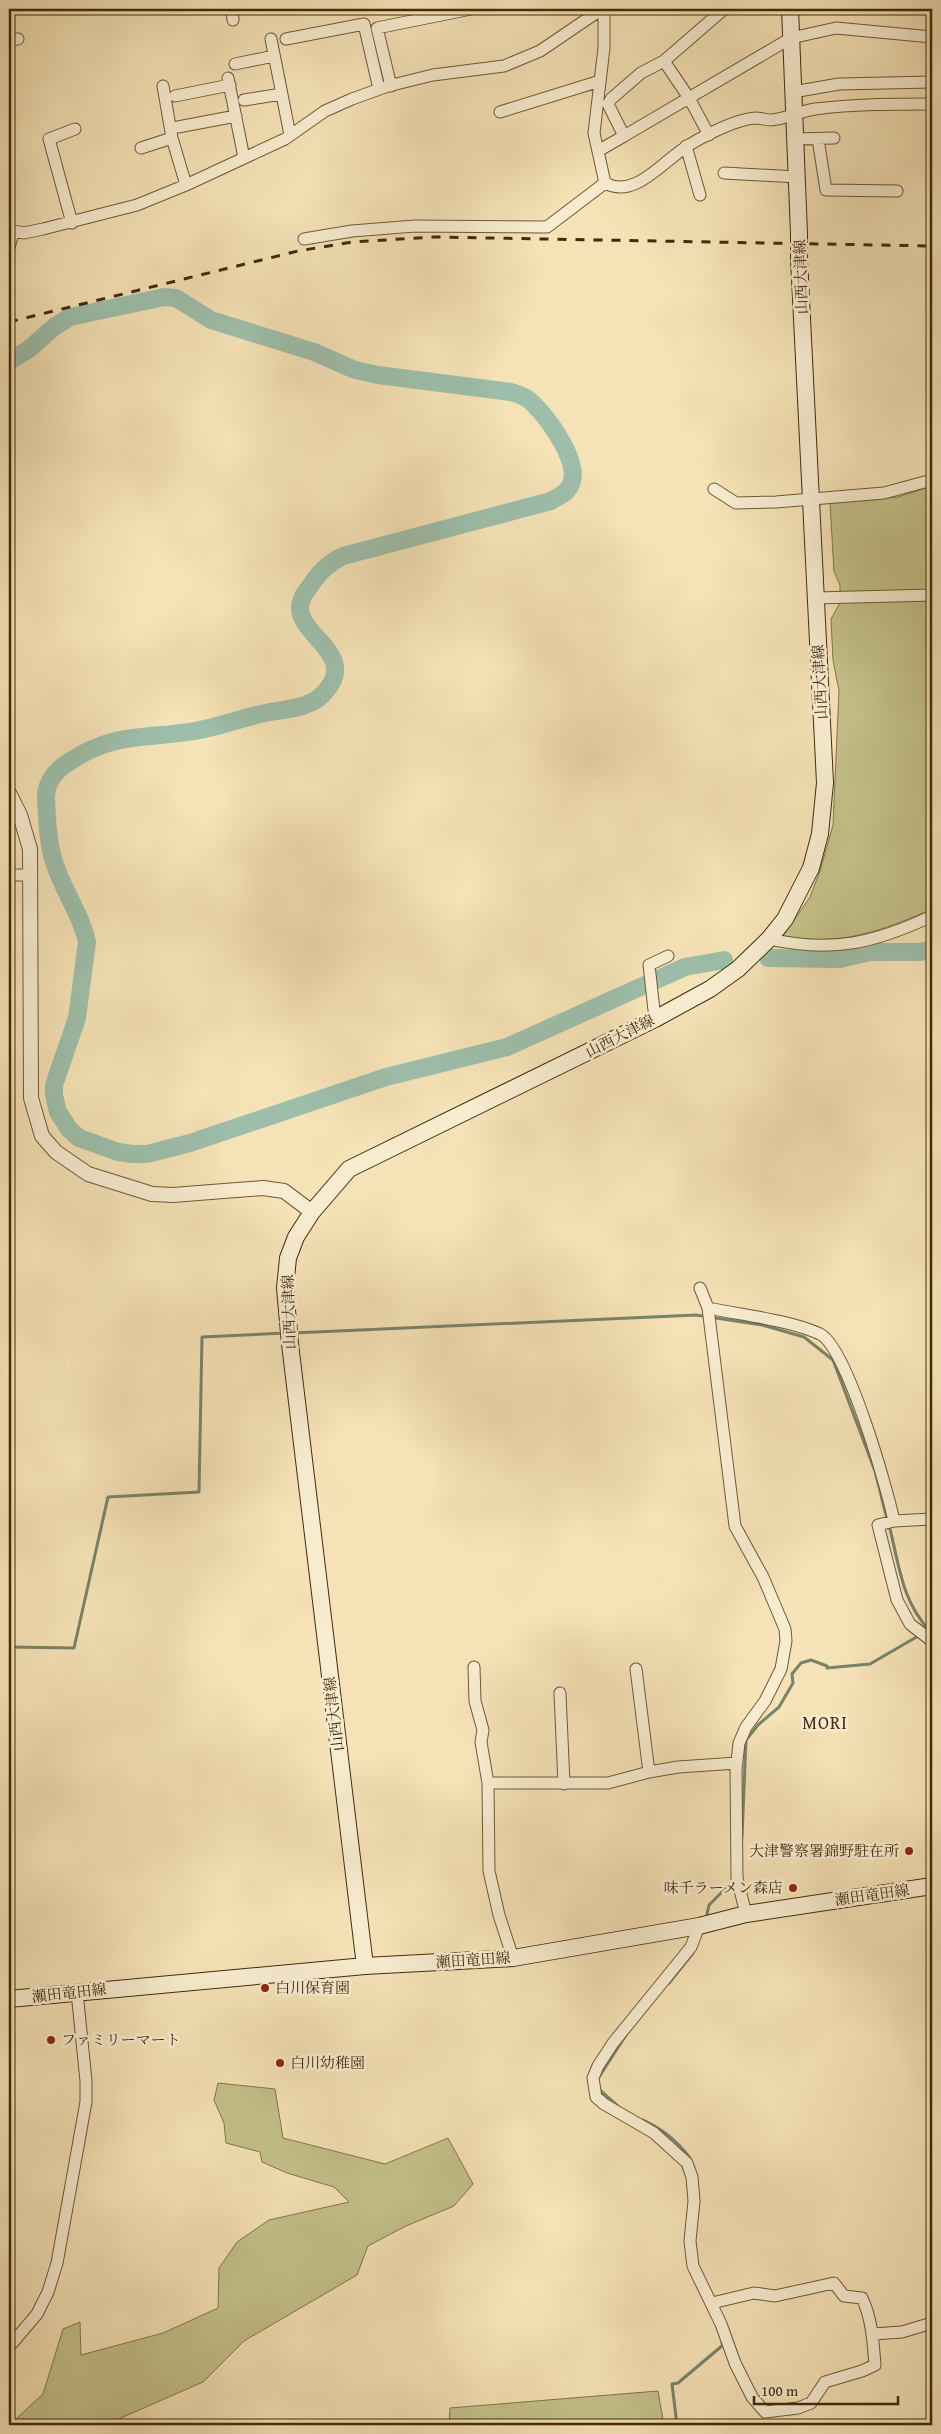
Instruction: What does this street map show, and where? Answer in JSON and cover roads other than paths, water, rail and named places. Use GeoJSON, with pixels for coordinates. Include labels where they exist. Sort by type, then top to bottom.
{"type":"FeatureCollection","features":[{"type":"Feature","properties":{"kind":"main road","name":"山西大津線"},"geometry":{"type":"LineString","coordinates":[[364,1966],[288,1327],[285,1288],[288,1258],[296,1237],[312,1212],[350,1169],[655,1019],[710,989],[738,970],[769,939],[785,918],[812,868],[820,834],[825,783],[799,258],[790,9]]}},
{"type":"Feature","properties":{"kind":"main road","name":"瀬田竜田線"},"geometry":{"type":"LineString","coordinates":[[9,1999],[364,1966],[513,1958],[699,1926],[746,1914],[932,1886]]}},
{"type":"Feature","properties":{"kind":"street"},"geometry":{"type":"LineString","coordinates":[[391,86],[377,28],[471,9]]}},
{"type":"Feature","properties":{"kind":"street"},"geometry":{"type":"LineString","coordinates":[[9,248],[11,231],[24,233],[72,223],[137,205],[186,185],[290,135],[325,111],[379,90],[433,75],[504,66],[540,51],[603,9]]}},
{"type":"Feature","properties":{"kind":"street"},"geometry":{"type":"LineString","coordinates":[[603,9],[604,48],[594,133],[605,183]]}},
{"type":"Feature","properties":{"kind":"street"},"geometry":{"type":"LineString","coordinates":[[624,136],[608,104],[611,99],[642,73],[664,61],[724,9]]}},
{"type":"Feature","properties":{"kind":"street"},"geometry":{"type":"LineString","coordinates":[[286,40],[364,24],[379,90]]}},
{"type":"Feature","properties":{"kind":"street"},"geometry":{"type":"LineString","coordinates":[[598,151],[791,38],[836,28],[932,37]]}},
{"type":"Feature","properties":{"kind":"street"},"geometry":{"type":"LineString","coordinates":[[271,39],[290,135]]}},
{"type":"Feature","properties":{"kind":"street"},"geometry":{"type":"LineString","coordinates":[[235,64],[274,56]]}},
{"type":"Feature","properties":{"kind":"street"},"geometry":{"type":"LineString","coordinates":[[664,61],[689,98],[709,135]]}},
{"type":"Feature","properties":{"kind":"street"},"geometry":{"type":"LineString","coordinates":[[500,112],[600,81]]}},
{"type":"Feature","properties":{"kind":"street"},"geometry":{"type":"LineString","coordinates":[[175,96],[229,82],[244,158]]}},
{"type":"Feature","properties":{"kind":"street"},"geometry":{"type":"LineString","coordinates":[[794,92],[839,84],[932,82]]}},
{"type":"Feature","properties":{"kind":"street"},"geometry":{"type":"LineString","coordinates":[[163,86],[172,138],[186,185]]}},
{"type":"Feature","properties":{"kind":"street"},"geometry":{"type":"LineString","coordinates":[[244,100],[282,94]]}},
{"type":"Feature","properties":{"kind":"street"},"geometry":{"type":"LineString","coordinates":[[605,183],[615,188],[628,187],[645,178],[686,146],[742,120],[756,118],[771,120],[813,109],[878,104],[932,104]]}},
{"type":"Feature","properties":{"kind":"street"},"geometry":{"type":"LineString","coordinates":[[178,127],[236,116]]}},
{"type":"Feature","properties":{"kind":"street"},"geometry":{"type":"LineString","coordinates":[[72,223],[49,139],[75,129]]}},
{"type":"Feature","properties":{"kind":"street"},"geometry":{"type":"LineString","coordinates":[[142,148],[172,138]]}},
{"type":"Feature","properties":{"kind":"street"},"geometry":{"type":"LineString","coordinates":[[795,139],[834,138]]}},
{"type":"Feature","properties":{"kind":"street"},"geometry":{"type":"LineString","coordinates":[[818,139],[826,190],[898,192]]}},
{"type":"Feature","properties":{"kind":"street"},"geometry":{"type":"LineString","coordinates":[[686,146],[700,195]]}},
{"type":"Feature","properties":{"kind":"street"},"geometry":{"type":"LineString","coordinates":[[724,173],[797,177]]}},
{"type":"Feature","properties":{"kind":"street"},"geometry":{"type":"LineString","coordinates":[[304,239],[352,231],[415,226],[547,227],[605,183]]}},
{"type":"Feature","properties":{"kind":"street"},"geometry":{"type":"LineString","coordinates":[[714,489],[736,503],[776,502],[884,493],[932,480]]}},
{"type":"Feature","properties":{"kind":"street"},"geometry":{"type":"LineString","coordinates":[[816,598],[932,595]]}},
{"type":"Feature","properties":{"kind":"street"},"geometry":{"type":"LineString","coordinates":[[9,793],[20,815],[30,849],[31,1098],[42,1136],[56,1152],[88,1174],[152,1194],[173,1195],[263,1188],[284,1191],[312,1212]]}},
{"type":"Feature","properties":{"kind":"street"},"geometry":{"type":"LineString","coordinates":[[9,875],[31,876]]}},
{"type":"Feature","properties":{"kind":"street"},"geometry":{"type":"LineString","coordinates":[[769,939],[800,946],[838,946],[881,936],[932,916]]}},
{"type":"Feature","properties":{"kind":"street"},"geometry":{"type":"LineString","coordinates":[[655,1019],[650,965],[668,956]]}},
{"type":"Feature","properties":{"kind":"street"},"geometry":{"type":"LineString","coordinates":[[700,1288],[708,1308],[735,1526],[763,1577],[785,1629],[786,1641],[781,1669],[765,1701],[746,1727],[739,1743],[737,1763],[737,1878],[746,1914]]}},
{"type":"Feature","properties":{"kind":"street"},"geometry":{"type":"LineString","coordinates":[[708,1308],[784,1324],[820,1335],[828,1341],[841,1362],[863,1417],[888,1493],[894,1521]]}},
{"type":"Feature","properties":{"kind":"street"},"geometry":{"type":"LineString","coordinates":[[932,1518],[894,1521],[878,1525],[898,1600],[910,1624],[932,1641]]}},
{"type":"Feature","properties":{"kind":"street"},"geometry":{"type":"LineString","coordinates":[[474,1667],[475,1701],[482,1730],[480,1742],[488,1783],[489,1871],[499,1915],[513,1958]]}},
{"type":"Feature","properties":{"kind":"street"},"geometry":{"type":"LineString","coordinates":[[636,1669],[650,1772]]}},
{"type":"Feature","properties":{"kind":"street"},"geometry":{"type":"LineString","coordinates":[[560,1693],[564,1784]]}},
{"type":"Feature","properties":{"kind":"street"},"geometry":{"type":"LineString","coordinates":[[488,1783],[608,1783],[650,1772],[718,1763],[737,1763]]}},
{"type":"Feature","properties":{"kind":"street"},"geometry":{"type":"LineString","coordinates":[[699,1926],[691,1946],[613,2043],[593,2078],[596,2097],[604,2104],[654,2133],[687,2163],[692,2178],[694,2201],[690,2253],[693,2266],[712,2303],[735,2363],[752,2396],[765,2412],[798,2408],[811,2403],[825,2382],[875,2365],[873,2334],[867,2309],[862,2298],[844,2296],[834,2284],[775,2296],[754,2293],[712,2303]]}},
{"type":"Feature","properties":{"kind":"street"},"geometry":{"type":"LineString","coordinates":[[9,2347],[37,2314],[48,2292],[57,2263],[86,2102],[86,2081],[77,1992]]}},
{"type":"Feature","properties":{"kind":"street"},"geometry":{"type":"LineString","coordinates":[[873,2334],[902,2332],[932,2324]]}},
{"type":"Feature","properties":{"kind":"waterway"},"geometry":{"type":"LineString","coordinates":[[9,361],[28,350],[54,327],[70,317],[164,297],[176,298],[211,320],[314,352],[355,370],[378,375],[511,392],[523,396],[544,416],[560,439],[567,451],[573,475],[568,490],[551,501],[343,556],[328,565],[303,595],[300,611],[305,622],[330,654],[335,666],[334,679],[324,693],[312,702],[296,708],[256,715],[195,731],[115,741],[85,752],[56,772],[46,792],[47,824],[51,849],[55,865],[81,922],[87,942],[77,1018],[54,1085],[54,1095],[58,1112],[69,1129],[79,1138],[118,1152],[132,1154],[147,1154],[190,1143],[386,1077],[507,1047],[685,967],[724,960]]}},
{"type":"Feature","properties":{"kind":"waterway"},"geometry":{"type":"LineString","coordinates":[[768,958],[840,959],[870,952],[919,952],[932,950]]}},
{"type":"Feature","properties":{"kind":"waterway"},"geometry":{"type":"LineString","coordinates":[[293,1333],[696,1315],[762,1325],[804,1337],[833,1360],[875,1471],[887,1519]]}},
{"type":"Feature","properties":{"kind":"waterway"},"geometry":{"type":"LineString","coordinates":[[9,1647],[74,1648],[108,1497],[199,1492],[202,1337],[285,1333]]}},
{"type":"Feature","properties":{"kind":"waterway"},"geometry":{"type":"LineString","coordinates":[[889,1525],[907,1594],[912,1606],[929,1630]]}},
{"type":"Feature","properties":{"kind":"waterway"},"geometry":{"type":"LineString","coordinates":[[742,1837],[746,1740],[758,1725],[779,1707],[793,1683],[792,1674],[801,1663],[811,1660],[827,1666],[827,1668],[870,1664],[920,1635]]}},
{"type":"Feature","properties":{"kind":"waterway"},"geometry":{"type":"LineString","coordinates":[[706,1919],[709,1905],[735,1879]]}},
{"type":"Feature","properties":{"kind":"waterway"},"geometry":{"type":"LineString","coordinates":[[669,1983],[693,1953]]}},
{"type":"Feature","properties":{"kind":"waterway"},"geometry":{"type":"LineString","coordinates":[[599,2077],[628,2032]]}},
{"type":"Feature","properties":{"kind":"waterway"},"geometry":{"type":"LineString","coordinates":[[599,2089],[618,2106]]}},
{"type":"Feature","properties":{"kind":"waterway"},"geometry":{"type":"LineString","coordinates":[[643,2120],[669,2136],[690,2158]]}},
{"type":"Feature","properties":{"kind":"waterway"},"geometry":{"type":"LineString","coordinates":[[677,2425],[672,2384],[678,2383],[723,2345],[722,2343]]}},
{"type":"Feature","properties":{"kind":"railway"},"geometry":{"type":"LineString","coordinates":[[9,322],[298,251],[352,242],[434,237],[932,246]]}},
{"type":"Feature","properties":{"kind":"place","name":"大津警察署錦野駐在所"},"geometry":{"type":"Point","coordinates":[909,1851]}},
{"type":"Feature","properties":{"kind":"place","name":"味千ラーメン森店"},"geometry":{"type":"Point","coordinates":[793,1888]}},
{"type":"Feature","properties":{"kind":"place","name":"白川保育園"},"geometry":{"type":"Point","coordinates":[265,1988]}},
{"type":"Feature","properties":{"kind":"place","name":"ファミリーマート"},"geometry":{"type":"Point","coordinates":[51,2040]}},
{"type":"Feature","properties":{"kind":"place","name":"白川幼稚園"},"geometry":{"type":"Point","coordinates":[280,2063]}},
{"type":"Feature","properties":{"kind":"district","name":"MORI"},"geometry":{"type":"Point","coordinates":[825,1723]}}]}
